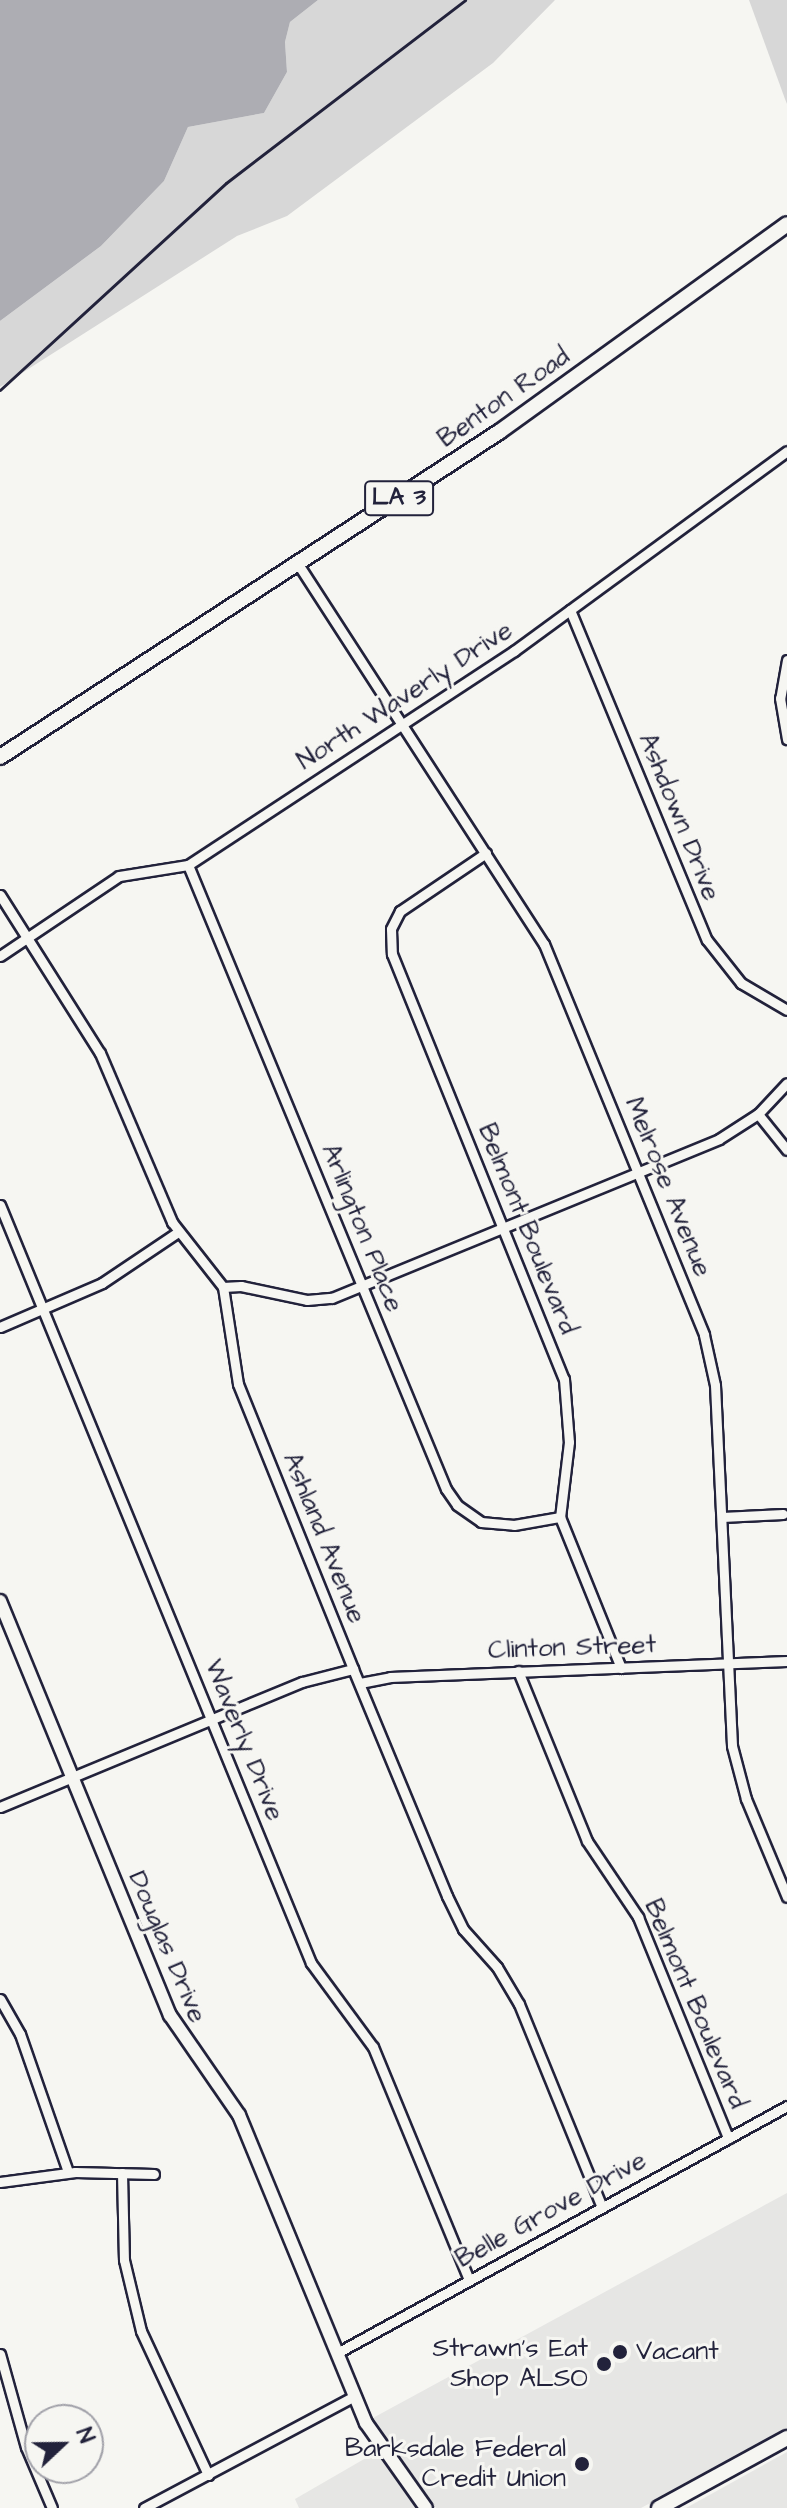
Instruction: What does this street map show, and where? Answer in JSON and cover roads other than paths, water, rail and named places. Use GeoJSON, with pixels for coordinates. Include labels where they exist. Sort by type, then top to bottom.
{"type":"FeatureCollection","features":[{"type":"Feature","properties":{"kind":"main road","name":"Benton Road"},"geometry":{"type":"LineString","coordinates":[[0,757],[499,432],[787,224]]}},
{"type":"Feature","properties":{"kind":"main road"},"geometry":{"type":"LineString","coordinates":[[659,2508],[787,2438]]}},
{"type":"Feature","properties":{"kind":"street","name":"North Waverly Drive"},"geometry":{"type":"LineString","coordinates":[[28,938],[119,876],[188,865],[570,610],[787,451]]}},
{"type":"Feature","properties":{"kind":"street","name":"Melrose Avenue"},"geometry":{"type":"LineString","coordinates":[[298,564],[486,853],[552,961],[710,1354],[735,1762],[787,1897]]}},
{"type":"Feature","properties":{"kind":"street","name":"Ashdown Drive"},"geometry":{"type":"LineString","coordinates":[[570,610],[707,940],[741,983],[787,1010]]}},
{"type":"Feature","properties":{"kind":"street"},"geometry":{"type":"LineString","coordinates":[[787,660],[780,698],[787,739]]}},
{"type":"Feature","properties":{"kind":"street","name":"Belmont Boulevard"},"geometry":{"type":"LineString","coordinates":[[486,853],[407,904],[394,920],[391,940],[402,982],[567,1391],[569,1442],[560,1517],[621,1668]]}},
{"type":"Feature","properties":{"kind":"street","name":"Arlington Place"},"geometry":{"type":"LineString","coordinates":[[188,865],[441,1479],[457,1505],[492,1525],[560,1517]]}},
{"type":"Feature","properties":{"kind":"street"},"geometry":{"type":"LineString","coordinates":[[0,895],[100,1053],[178,1232],[223,1287],[316,1300],[361,1286],[719,1139],[758,1114],[787,1083]]}},
{"type":"Feature","properties":{"kind":"street"},"geometry":{"type":"LineString","coordinates":[[0,956],[28,938]]}},
{"type":"Feature","properties":{"kind":"street"},"geometry":{"type":"LineString","coordinates":[[758,1114],[787,1150]]}},
{"type":"Feature","properties":{"kind":"street","name":"Waverly Drive"},"geometry":{"type":"LineString","coordinates":[[0,1205],[311,1963],[373,2047],[469,2280]]}},
{"type":"Feature","properties":{"kind":"street"},"geometry":{"type":"LineString","coordinates":[[0,1327],[102,1283],[178,1232]]}},
{"type":"Feature","properties":{"kind":"street","name":"Ashland Avenue"},"geometry":{"type":"LineString","coordinates":[[223,1287],[238,1384],[353,1669],[447,1896],[463,1929],[497,1967],[519,2004],[602,2207]]}},
{"type":"Feature","properties":{"kind":"street"},"geometry":{"type":"LineString","coordinates":[[722,1517],[783,1514]]}},
{"type":"Feature","properties":{"kind":"street","name":"Douglas Drive"},"geometry":{"type":"LineString","coordinates":[[0,1601],[170,2015],[239,2115],[377,2443],[426,2508]]}},
{"type":"Feature","properties":{"kind":"street","name":"Clinton Street"},"geometry":{"type":"LineString","coordinates":[[360,1683],[390,1677],[787,1661]]}},
{"type":"Feature","properties":{"kind":"street"},"geometry":{"type":"LineString","coordinates":[[0,1807],[302,1682],[353,1669]]}},
{"type":"Feature","properties":{"kind":"street","name":"Belmont Boulevard"},"geometry":{"type":"LineString","coordinates":[[518,1671],[587,1841],[638,1917],[728,2138]]}},
{"type":"Feature","properties":{"kind":"street"},"geometry":{"type":"LineString","coordinates":[[0,1999],[20,2034],[68,2172]]}},
{"type":"Feature","properties":{"kind":"street","name":"Belle Grove Drive"},"geometry":{"type":"LineString","coordinates":[[337,2353],[787,2106]]}},
{"type":"Feature","properties":{"kind":"street"},"geometry":{"type":"LineString","coordinates":[[0,2182],[68,2172],[154,2174]]}},
{"type":"Feature","properties":{"kind":"street"},"geometry":{"type":"LineString","coordinates":[[122,2173],[124,2260],[141,2331],[208,2475]]}},
{"type":"Feature","properties":{"kind":"street"},"geometry":{"type":"LineString","coordinates":[[0,2354],[26,2447],[52,2508]]}},
{"type":"Feature","properties":{"kind":"street"},"geometry":{"type":"LineString","coordinates":[[144,2508],[355,2396]]}},
{"type":"Feature","properties":{"kind":"railway"},"geometry":{"type":"LineString","coordinates":[[0,390],[226,183],[465,0]]}},
{"type":"Feature","properties":{"kind":"place","name":"Vacant"},"geometry":{"type":"Point","coordinates":[620,2352]}},
{"type":"Feature","properties":{"kind":"place","name":"Strawn's Eat Shop ALSO"},"geometry":{"type":"Point","coordinates":[604,2364]}},
{"type":"Feature","properties":{"kind":"place","name":"Barksdale Federal Credit Union"},"geometry":{"type":"Point","coordinates":[582,2464]}}]}
